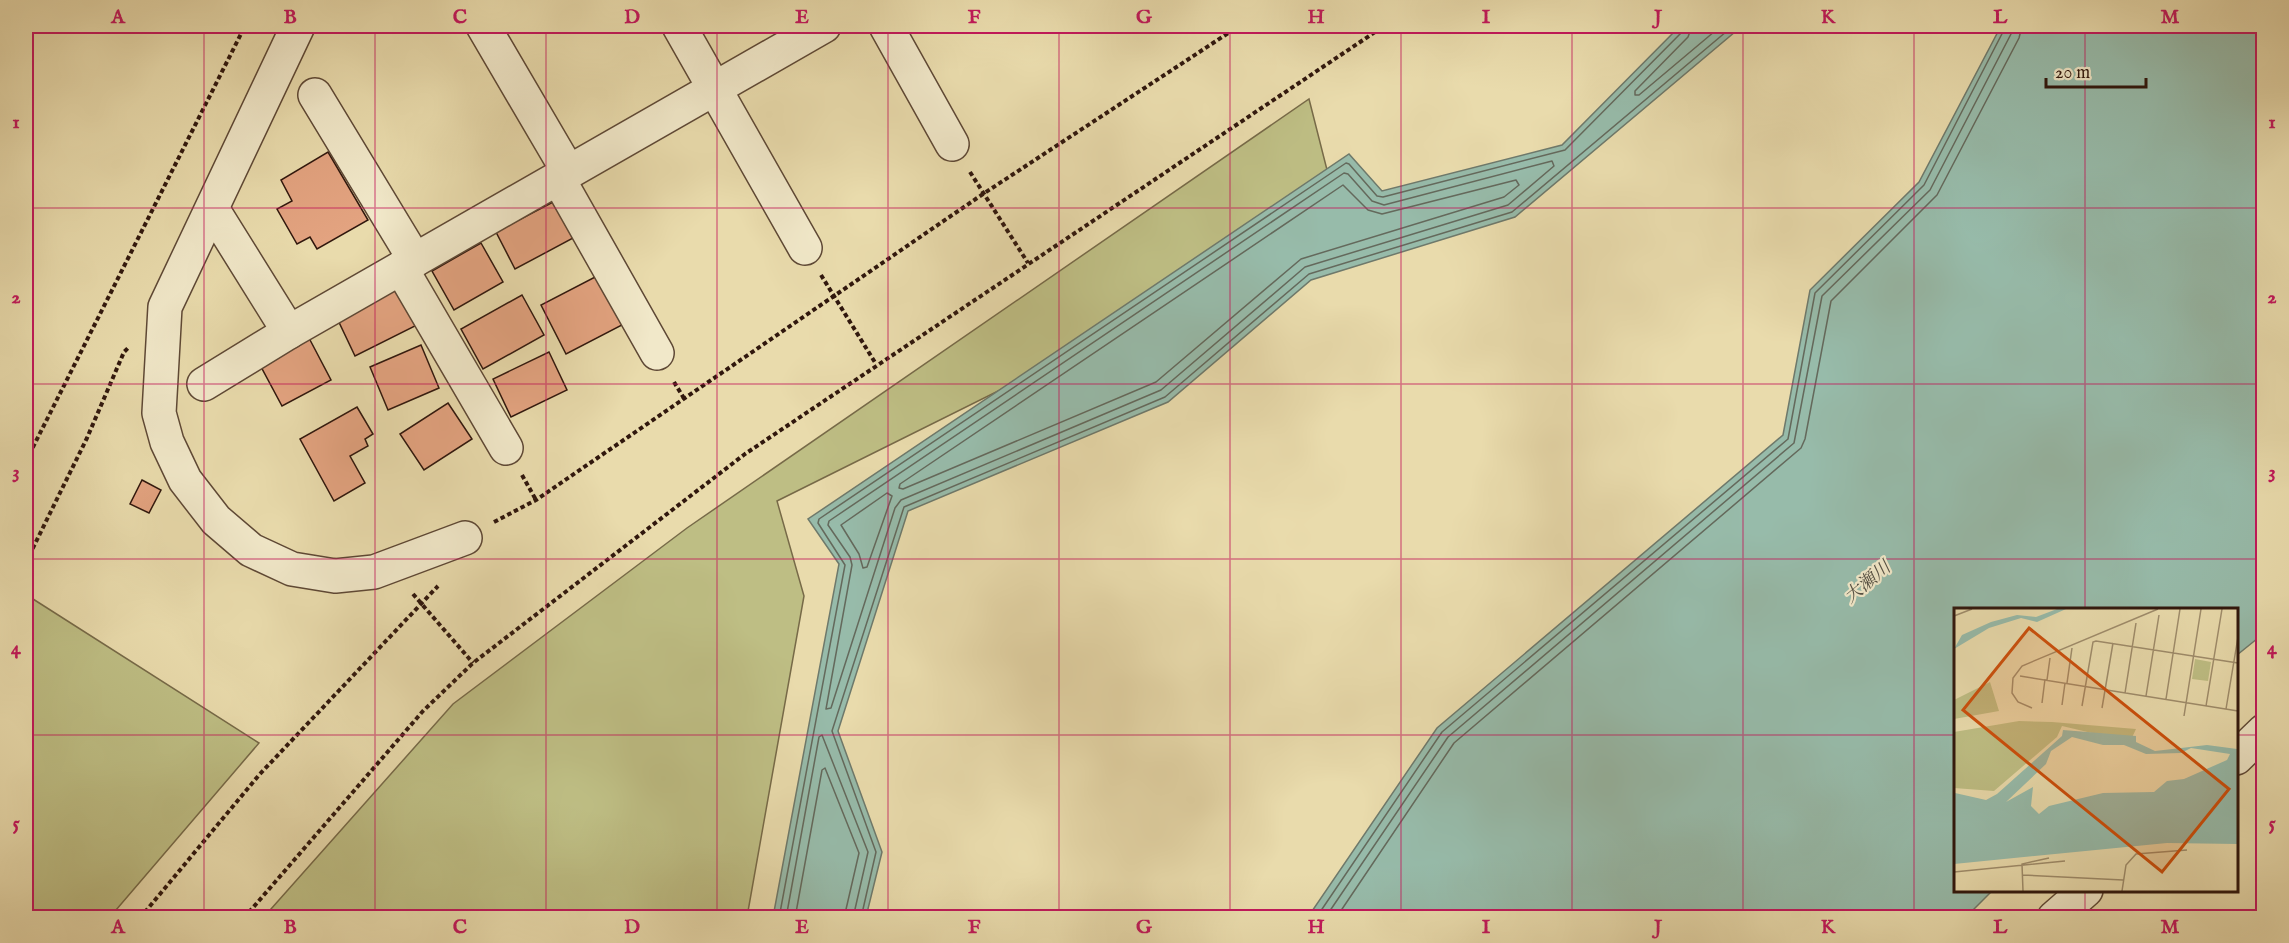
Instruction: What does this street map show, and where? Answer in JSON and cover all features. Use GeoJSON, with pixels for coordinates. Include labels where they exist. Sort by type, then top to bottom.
{"type":"FeatureCollection","features":[{"type":"Feature","properties":{"kind":"street"},"geometry":{"type":"LineString","coordinates":[[298,26],[213,210],[165,307],[159,375],[159,413],[167,442],[185,480],[216,520],[251,550],[292,569],[335,576],[374,572],[480,534]]}},
{"type":"Feature","properties":{"kind":"street"},"geometry":{"type":"LineString","coordinates":[[483,26],[657,353]]}},
{"type":"Feature","properties":{"kind":"street"},"geometry":{"type":"LineString","coordinates":[[679,26],[805,248]]}},
{"type":"Feature","properties":{"kind":"street"},"geometry":{"type":"LineString","coordinates":[[204,384],[289,332],[824,26]]}},
{"type":"Feature","properties":{"kind":"street"},"geometry":{"type":"LineString","coordinates":[[886,26],[952,144]]}},
{"type":"Feature","properties":{"kind":"street"},"geometry":{"type":"LineString","coordinates":[[315,94],[506,448]]}},
{"type":"Feature","properties":{"kind":"street"},"geometry":{"type":"LineString","coordinates":[[213,210],[289,332]]}},
{"type":"Feature","properties":{"kind":"street"},"geometry":{"type":"LineString","coordinates":[[2238,756],[2264,731]]}},
{"type":"Feature","properties":{"kind":"street"},"geometry":{"type":"LineString","coordinates":[[2054,918],[2085,892]]}},
{"type":"Feature","properties":{"kind":"path"},"geometry":{"type":"LineString","coordinates":[[26,461],[245,26]]}},
{"type":"Feature","properties":{"kind":"path"},"geometry":{"type":"LineString","coordinates":[[480,534],[511,513],[536,500],[983,194],[1239,26]]}},
{"type":"Feature","properties":{"kind":"path"},"geometry":{"type":"LineString","coordinates":[[244,918],[423,711],[473,663],[745,454],[876,364],[1384,26]]}},
{"type":"Feature","properties":{"kind":"path"},"geometry":{"type":"LineString","coordinates":[[952,144],[1028,263]]}},
{"type":"Feature","properties":{"kind":"path"},"geometry":{"type":"LineString","coordinates":[[805,248],[876,364]]}},
{"type":"Feature","properties":{"kind":"path"},"geometry":{"type":"LineString","coordinates":[[26,562],[87,438],[124,352],[165,307]]}},
{"type":"Feature","properties":{"kind":"path"},"geometry":{"type":"LineString","coordinates":[[480,534],[511,513]]}},
{"type":"Feature","properties":{"kind":"path"},"geometry":{"type":"LineString","coordinates":[[389,566],[473,663]]}},
{"type":"Feature","properties":{"kind":"path"},"geometry":{"type":"LineString","coordinates":[[140,918],[259,775],[446,578]]}},
{"type":"Feature","properties":{"kind":"green space"},"geometry":{"type":"Polygon","coordinates":[[[1309,99],[1340,221],[777,501],[804,596],[747,917],[263,918],[453,704],[687,528],[1309,99]]]}},
{"type":"Feature","properties":{"kind":"green space"},"geometry":{"type":"Polygon","coordinates":[[[33,599],[259,743],[110,917],[26,917],[26,615],[33,599]]]}},
{"type":"Feature","properties":{"kind":"water"},"geometry":{"type":"Polygon","coordinates":[[[1680,26],[1742,26],[1515,217],[1311,280],[1168,402],[908,511],[838,731],[882,852],[866,917],[773,917],[839,564],[808,519],[1349,154],[1382,191],[1562,145],[1680,26]]]}},
{"type":"Feature","properties":{"kind":"water","name":"大瀬川"},"geometry":{"type":"Polygon","coordinates":[[[2001,26],[2263,26],[2263,634],[2238,654],[2238,608],[1954,608],[1954,892],[1991,892],[1966,917],[1308,917],[1437,728],[1783,435],[1810,290],[1919,182],[2001,26]]]}},
{"type":"Feature","properties":{"kind":"building"},"geometry":{"type":"Polygon","coordinates":[[[328,152],[368,220],[317,249],[310,237],[297,244],[277,209],[292,201],[281,180],[328,152]]]}},
{"type":"Feature","properties":{"kind":"building"},"geometry":{"type":"Polygon","coordinates":[[[555,201],[575,237],[515,269],[496,232],[555,201]]]}},
{"type":"Feature","properties":{"kind":"building"},"geometry":{"type":"Polygon","coordinates":[[[481,243],[503,282],[454,310],[432,271],[481,243]]]}},
{"type":"Feature","properties":{"kind":"building"},"geometry":{"type":"Polygon","coordinates":[[[597,276],[622,325],[566,354],[541,305],[597,276]]]}},
{"type":"Feature","properties":{"kind":"building"},"geometry":{"type":"Polygon","coordinates":[[[398,287],[417,325],[355,356],[337,318],[398,287]]]}},
{"type":"Feature","properties":{"kind":"building"},"geometry":{"type":"Polygon","coordinates":[[[522,295],[544,335],[483,369],[461,329],[522,295]]]}},
{"type":"Feature","properties":{"kind":"building"},"geometry":{"type":"Polygon","coordinates":[[[309,338],[331,380],[282,406],[259,363],[309,338]]]}},
{"type":"Feature","properties":{"kind":"building"},"geometry":{"type":"Polygon","coordinates":[[[421,345],[439,388],[388,410],[370,367],[421,345]]]}},
{"type":"Feature","properties":{"kind":"building"},"geometry":{"type":"Polygon","coordinates":[[[549,352],[567,390],[511,417],[493,379],[549,352]]]}},
{"type":"Feature","properties":{"kind":"building"},"geometry":{"type":"Polygon","coordinates":[[[448,403],[472,439],[424,470],[400,434],[448,403]]]}},
{"type":"Feature","properties":{"kind":"building"},"geometry":{"type":"Polygon","coordinates":[[[357,407],[373,434],[365,439],[368,446],[350,456],[365,483],[334,501],[300,439],[357,407]]]}},
{"type":"Feature","properties":{"kind":"building"},"geometry":{"type":"Polygon","coordinates":[[[142,480],[161,490],[149,513],[130,504],[142,480]]]}}]}
